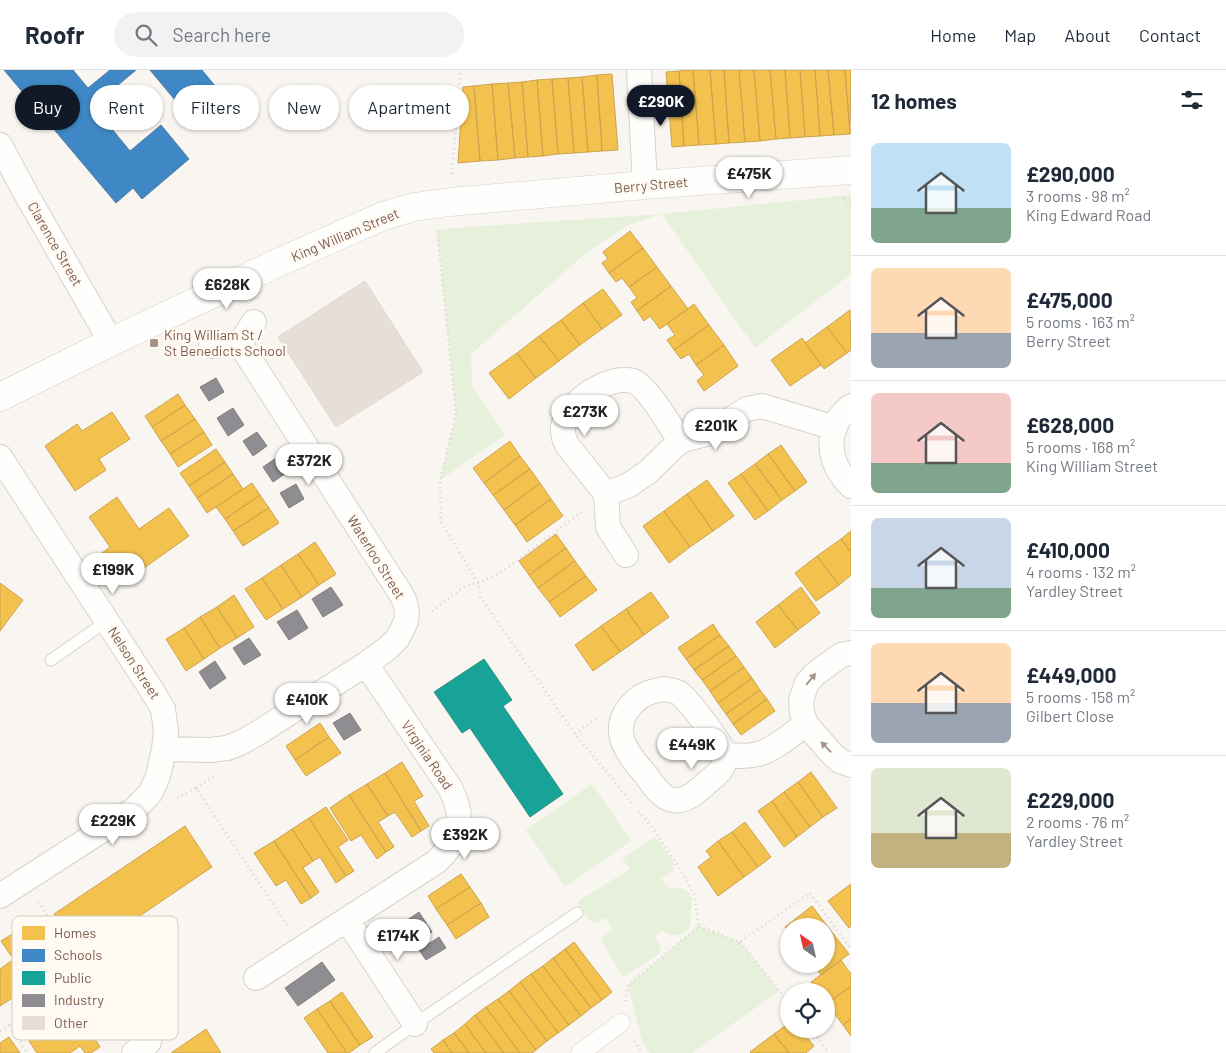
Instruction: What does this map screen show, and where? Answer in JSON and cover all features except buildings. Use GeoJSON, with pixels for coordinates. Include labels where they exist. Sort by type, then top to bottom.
{"type":"FeatureCollection","features":[{"type":"Feature","properties":{"kind":"street"},"geometry":{"type":"LineString","coordinates":[[639,70],[645,185]]}},
{"type":"Feature","properties":{"kind":"street","name":"Clarence Street"},"geometry":{"type":"LineString","coordinates":[[0,145],[111,342]]}},
{"type":"Feature","properties":{"kind":"street","name":"Berry Street"},"geometry":{"type":"LineString","coordinates":[[443,203],[645,185],[851,170]]}},
{"type":"Feature","properties":{"kind":"street","name":"King William Street"},"geometry":{"type":"LineString","coordinates":[[0,397],[273,265],[383,216],[414,207],[443,203]]}},
{"type":"Feature","properties":{"kind":"street"},"geometry":{"type":"LineString","coordinates":[[211,346],[240,344],[254,322]]}},
{"type":"Feature","properties":{"kind":"street","name":"Waterloo Street"},"geometry":{"type":"LineString","coordinates":[[240,344],[401,594],[405,602],[406,621]]}},
{"type":"Feature","properties":{"kind":"street"},"geometry":{"type":"LineString","coordinates":[[626,555],[608,527],[606,494],[567,445],[563,436],[563,426],[569,413],[581,400],[600,386],[619,380],[634,382],[645,390],[680,441]]}},
{"type":"Feature","properties":{"kind":"street"},"geometry":{"type":"LineString","coordinates":[[606,494],[629,485],[648,472],[680,441],[706,434],[748,409],[762,406],[835,428]]}},
{"type":"Feature","properties":{"kind":"street"},"geometry":{"type":"LineString","coordinates":[[851,406],[836,422],[832,437],[832,454],[845,480],[851,486]]}},
{"type":"Feature","properties":{"kind":"street","name":"Nelson Street"},"geometry":{"type":"LineString","coordinates":[[0,457],[151,689],[163,710],[166,731],[158,776],[151,792],[135,809],[0,896]]}},
{"type":"Feature","properties":{"kind":"street"},"geometry":{"type":"LineString","coordinates":[[164,749],[210,750],[227,748],[240,743],[366,664],[388,648],[397,639],[406,621]]}},
{"type":"Feature","properties":{"kind":"street"},"geometry":{"type":"LineString","coordinates":[[851,653],[841,655],[815,674],[807,682],[801,700],[802,713],[806,724],[831,753],[840,761],[851,765]]}},
{"type":"Feature","properties":{"kind":"street","name":"Virginia Road"},"geometry":{"type":"LineString","coordinates":[[256,978],[436,862],[453,843],[459,827],[460,818],[456,798],[366,664]]}},
{"type":"Feature","properties":{"kind":"street"},"geometry":{"type":"LineString","coordinates":[[664,689],[674,690],[687,701],[718,741],[725,755],[722,770],[692,796],[683,800],[674,800],[665,797],[658,791],[638,765],[620,733],[621,724],[624,716],[637,699],[646,694],[664,689]]}},
{"type":"Feature","properties":{"kind":"street"},"geometry":{"type":"LineString","coordinates":[[725,755],[756,755],[764,752],[806,724]]}},
{"type":"Feature","properties":{"kind":"street"},"geometry":{"type":"LineString","coordinates":[[348,920],[415,1024]]}},
{"type":"Feature","properties":{"kind":"street"},"geometry":{"type":"LineString","coordinates":[[580,1053],[621,1022]]}},
{"type":"Feature","properties":{"kind":"lane"},"geometry":{"type":"LineString","coordinates":[[51,660],[107,621]]}},
{"type":"Feature","properties":{"kind":"lane"},"geometry":{"type":"LineString","coordinates":[[375,1053],[578,913]]}},
{"type":"Feature","properties":{"kind":"path"},"geometry":{"type":"LineString","coordinates":[[460,70],[443,203],[437,231],[456,414],[440,480],[441,522],[478,583],[481,598],[575,734],[655,831],[683,874],[694,895],[699,926]]}},
{"type":"Feature","properties":{"kind":"path"},"geometry":{"type":"LineString","coordinates":[[406,621],[433,610],[466,585],[478,583],[503,571],[606,494]]}},
{"type":"Feature","properties":{"kind":"path"},"geometry":{"type":"LineString","coordinates":[[170,802],[196,788],[302,949]]}},
{"type":"Feature","properties":{"kind":"path"},"geometry":{"type":"LineString","coordinates":[[24,881],[48,916]]}},
{"type":"Feature","properties":{"kind":"path"},"geometry":{"type":"LineString","coordinates":[[740,942],[810,892],[851,949]]}},
{"type":"Feature","properties":{"kind":"path"},"geometry":{"type":"LineString","coordinates":[[699,926],[740,942],[780,991]]}},
{"type":"Feature","properties":{"kind":"path"},"geometry":{"type":"LineString","coordinates":[[621,1022],[628,985],[699,926]]}},
{"type":"Feature","properties":{"kind":"path"},"geometry":{"type":"LineString","coordinates":[[0,1031],[12,1023]]}},
{"type":"Feature","properties":{"kind":"path"},"geometry":{"type":"LineString","coordinates":[[9,1025],[12,1030]]}},
{"type":"Feature","properties":{"kind":"path"},"geometry":{"type":"LineString","coordinates":[[818,1038],[829,1053]]}},
{"type":"Feature","properties":{"kind":"path"},"geometry":{"type":"LineString","coordinates":[[19,1040],[27,1053]]}},
{"type":"Feature","properties":{"kind":"green space"},"geometry":{"type":"Polygon","coordinates":[[[851,195],[851,274],[755,348],[662,214],[851,195]]]}},
{"type":"Feature","properties":{"kind":"green space"},"geometry":{"type":"Polygon","coordinates":[[[662,214],[628,225],[586,253],[471,354],[472,386],[505,435],[440,480],[456,414],[437,231],[452,228],[662,214]]]}},
{"type":"Feature","properties":{"kind":"green space"},"geometry":{"type":"Polygon","coordinates":[[[592,784],[631,841],[565,887],[526,830],[592,784]]]}},
{"type":"Feature","properties":{"kind":"green space"},"geometry":{"type":"Polygon","coordinates":[[[654,838],[658,840],[673,861],[673,871],[661,879],[670,889],[682,888],[689,892],[692,900],[690,926],[687,931],[680,935],[670,935],[663,931],[655,936],[661,947],[660,953],[623,977],[601,941],[601,938],[612,929],[606,917],[598,922],[593,922],[577,902],[630,869],[622,858],[654,838]]]}},
{"type":"Feature","properties":{"kind":"green space"},"geometry":{"type":"Polygon","coordinates":[[[699,926],[740,942],[779,991],[692,1053],[650,1053],[642,1041],[628,985],[699,926]]]}},
{"type":"Feature","properties":{"kind":"place","name":"King William St / St Benedicts School"},"geometry":{"type":"Point","coordinates":[154,343]}}]}
